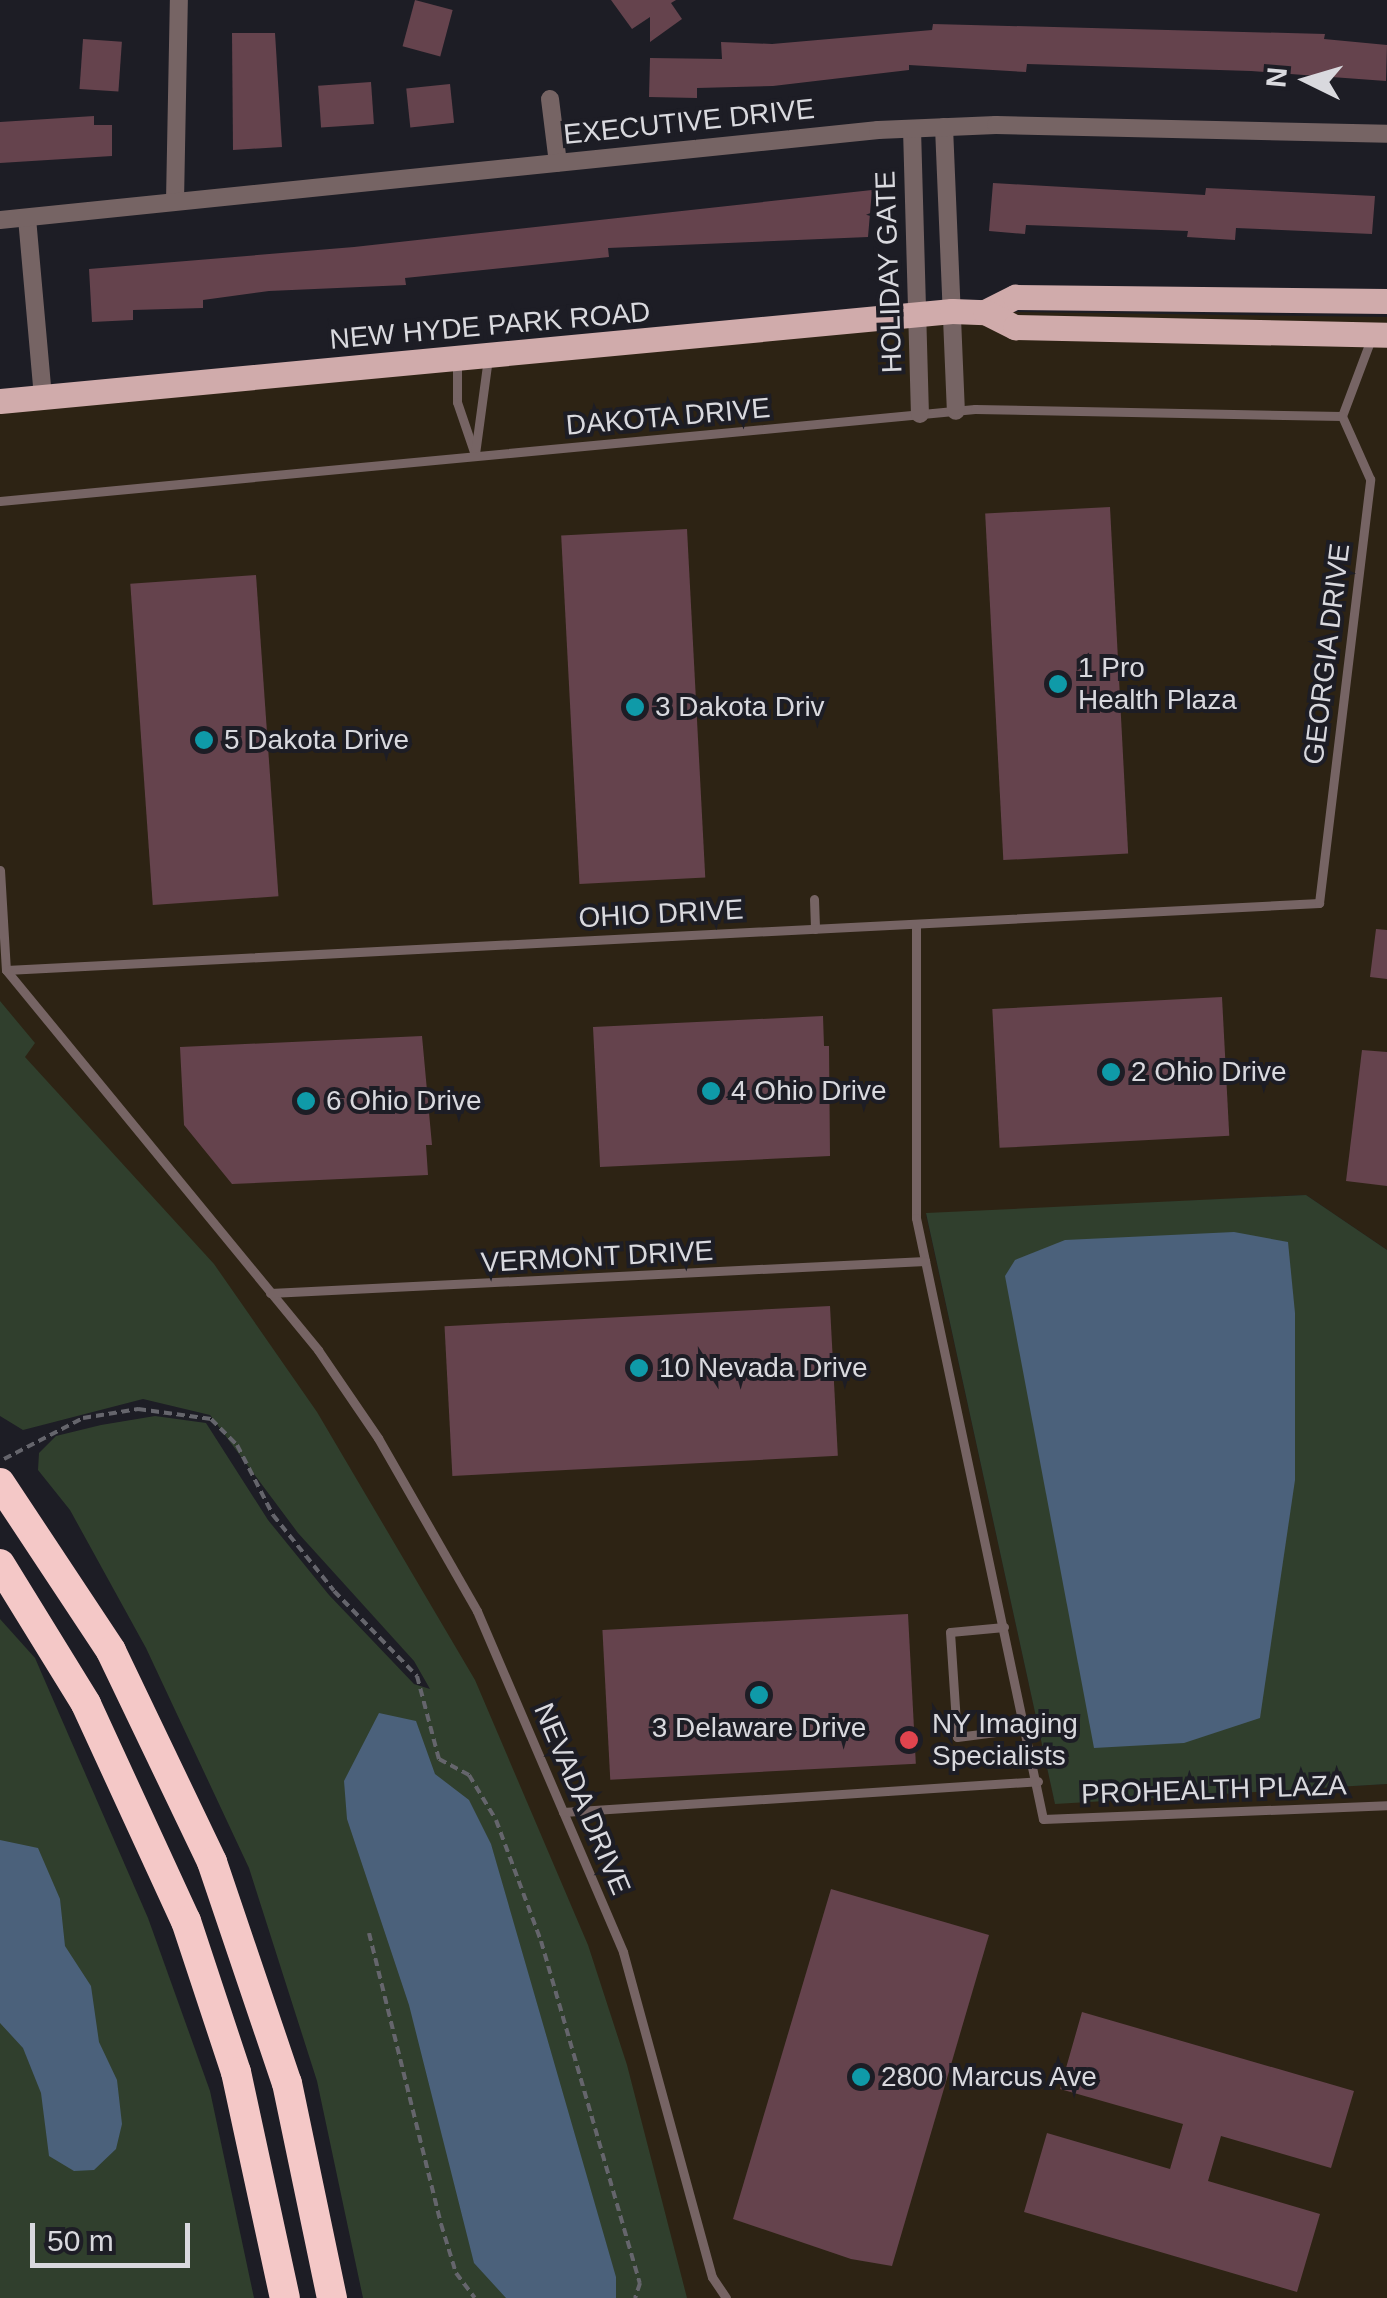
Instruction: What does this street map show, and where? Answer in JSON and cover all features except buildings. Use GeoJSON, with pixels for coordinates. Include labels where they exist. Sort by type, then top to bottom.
{"type":"FeatureCollection","features":[{"type":"Feature","properties":{"kind":"highway"},"geometry":{"type":"LineString","coordinates":[[0,1483],[111,1651],[212,1862],[287,2083],[332,2298]]}},
{"type":"Feature","properties":{"kind":"highway"},"geometry":{"type":"LineString","coordinates":[[0,1564],[86,1704],[186,1921],[240,2090],[285,2298]]}},
{"type":"Feature","properties":{"kind":"main road","name":"NEW HYDE PARK ROAD"},"geometry":{"type":"LineString","coordinates":[[0,400],[488,358],[918,314],[985,312],[1015,298],[1387,301]]}},
{"type":"Feature","properties":{"kind":"main road","name":"NEW HYDE PARK ROAD"},"geometry":{"type":"LineString","coordinates":[[985,312],[1016,327],[1380,335]]}},
{"type":"Feature","properties":{"kind":"street"},"geometry":{"type":"LineString","coordinates":[[175,202],[178,0]]}},
{"type":"Feature","properties":{"kind":"street"},"geometry":{"type":"LineString","coordinates":[[550,99],[558,163]]}},
{"type":"Feature","properties":{"kind":"street"},"geometry":{"type":"LineString","coordinates":[[944,128],[956,411]]}},
{"type":"Feature","properties":{"kind":"street","name":"EXECUTIVE DRIVE"},"geometry":{"type":"LineString","coordinates":[[0,220],[912,129],[1387,134]]}},
{"type":"Feature","properties":{"kind":"street","name":"HOLIDAY GATE"},"geometry":{"type":"LineString","coordinates":[[912,129],[920,414]]}},
{"type":"Feature","properties":{"kind":"street"},"geometry":{"type":"LineString","coordinates":[[27,218],[42,397]]}},
{"type":"Feature","properties":{"kind":"lane"},"geometry":{"type":"LineString","coordinates":[[1342,416],[1380,335]]}},
{"type":"Feature","properties":{"kind":"lane"},"geometry":{"type":"LineString","coordinates":[[475,454],[488,358]]}},
{"type":"Feature","properties":{"kind":"lane"},"geometry":{"type":"LineString","coordinates":[[457,360],[457,402],[475,454]]}},
{"type":"Feature","properties":{"kind":"lane","name":"DAKOTA DRIVE"},"geometry":{"type":"LineString","coordinates":[[0,501],[956,411],[1342,416]]}},
{"type":"Feature","properties":{"kind":"lane","name":"GEORGIA DRIVE"},"geometry":{"type":"LineString","coordinates":[[1319,904],[1370,479],[1342,416]]}},
{"type":"Feature","properties":{"kind":"lane"},"geometry":{"type":"LineString","coordinates":[[0,870],[6,970]]}},
{"type":"Feature","properties":{"kind":"lane"},"geometry":{"type":"LineString","coordinates":[[814,899],[815,929]]}},
{"type":"Feature","properties":{"kind":"lane","name":"OHIO DRIVE"},"geometry":{"type":"LineString","coordinates":[[6,970],[1319,904]]}},
{"type":"Feature","properties":{"kind":"lane"},"geometry":{"type":"LineString","coordinates":[[563,1812],[1038,1781],[916,1218],[916,924]]}},
{"type":"Feature","properties":{"kind":"lane","name":"NEVADA DRIVE"},"geometry":{"type":"LineString","coordinates":[[6,970],[318,1350],[378,1438],[476,1611],[623,1952],[712,2277],[726,2298]]}},
{"type":"Feature","properties":{"kind":"lane","name":"VERMONT DRIVE"},"geometry":{"type":"LineString","coordinates":[[270,1293],[925,1261]]}},
{"type":"Feature","properties":{"kind":"lane"},"geometry":{"type":"LineString","coordinates":[[1004,1627],[950,1632],[957,1737],[1026,1728]]}},
{"type":"Feature","properties":{"kind":"lane","name":"PROHEALTH PLAZA"},"geometry":{"type":"LineString","coordinates":[[1038,1781],[1043,1819],[1387,1805]]}},
{"type":"Feature","properties":{"kind":"path"},"geometry":{"type":"LineString","coordinates":[[0,1461],[83,1418],[138,1409],[211,1419],[237,1445],[273,1514],[334,1591],[417,1676],[439,1759],[469,1775],[496,1820],[541,1940],[640,2283],[635,2298]]}},
{"type":"Feature","properties":{"kind":"path"},"geometry":{"type":"LineString","coordinates":[[368,1932],[441,2224],[456,2274],[475,2298]]}},
{"type":"Feature","properties":{"kind":"shaded area"},"geometry":{"type":"Polygon","coordinates":[[[952,311],[1387,317],[1387,1250],[1306,1195],[926,1214],[1055,1803],[1387,1784],[1387,2298],[683,2298],[448,1703],[0,1097],[0,401],[952,311]]]}},
{"type":"Feature","properties":{"kind":"green space"},"geometry":{"type":"Polygon","coordinates":[[[0,1001],[35,1043],[25,1057],[214,1264],[317,1412],[475,1680],[588,1945],[627,2065],[687,2298],[363,2298],[317,2081],[249,1868],[146,1648],[70,1510],[38,1470],[39,1453],[56,1436],[101,1425],[155,1416],[206,1423],[268,1520],[329,1595],[414,1684],[430,1689],[414,1661],[298,1533],[210,1415],[143,1399],[23,1430],[0,1416],[0,1001]]]}},
{"type":"Feature","properties":{"kind":"green space"},"geometry":{"type":"Polygon","coordinates":[[[1306,1195],[1387,1250],[1387,1784],[1055,1804],[926,1213],[1306,1195]]]}},
{"type":"Feature","properties":{"kind":"green space"},"geometry":{"type":"Polygon","coordinates":[[[0,1619],[35,1658],[148,1918],[210,2091],[254,2298],[0,2298],[0,1619]]]}},
{"type":"Feature","properties":{"kind":"water"},"geometry":{"type":"Polygon","coordinates":[[[1234,1232],[1288,1242],[1295,1313],[1295,1480],[1260,1718],[1184,1743],[1094,1748],[1005,1276],[1015,1260],[1065,1240],[1234,1232]]]}},
{"type":"Feature","properties":{"kind":"water"},"geometry":{"type":"Polygon","coordinates":[[[379,1713],[416,1721],[435,1774],[469,1800],[491,1844],[616,2277],[616,2298],[506,2298],[474,2263],[409,2005],[347,1819],[344,1781],[379,1713]]]}},
{"type":"Feature","properties":{"kind":"water"},"geometry":{"type":"Polygon","coordinates":[[[0,1840],[38,1848],[60,1899],[65,1946],[91,1986],[99,2042],[117,2080],[122,2124],[116,2149],[94,2170],[74,2171],[49,2156],[41,2093],[23,2048],[0,2023],[0,1840]]]}},
{"type":"Feature","properties":{"kind":"place","name":"1 Pro Health Plaza"},"geometry":{"type":"Point","coordinates":[1058,684]}},
{"type":"Feature","properties":{"kind":"place","name":"3 Dakota Driv"},"geometry":{"type":"Point","coordinates":[635,707]}},
{"type":"Feature","properties":{"kind":"place","name":"5 Dakota Drive"},"geometry":{"type":"Point","coordinates":[204,740]}},
{"type":"Feature","properties":{"kind":"place","name":"2 Ohio Drive"},"geometry":{"type":"Point","coordinates":[1111,1072]}},
{"type":"Feature","properties":{"kind":"place","name":"4 Ohio Drive"},"geometry":{"type":"Point","coordinates":[711,1091]}},
{"type":"Feature","properties":{"kind":"place","name":"6 Ohio Drive"},"geometry":{"type":"Point","coordinates":[306,1101]}},
{"type":"Feature","properties":{"kind":"place","name":"10 Nevada Drive"},"geometry":{"type":"Point","coordinates":[639,1368]}},
{"type":"Feature","properties":{"kind":"place","name":"3 Delaware Drive"},"geometry":{"type":"Point","coordinates":[759,1695]}},
{"type":"Feature","properties":{"kind":"place","name":"NY Imaging Specialists"},"geometry":{"type":"Point","coordinates":[909,1740]}},
{"type":"Feature","properties":{"kind":"place","name":"2800 Marcus Ave"},"geometry":{"type":"Point","coordinates":[861,2077]}}]}
